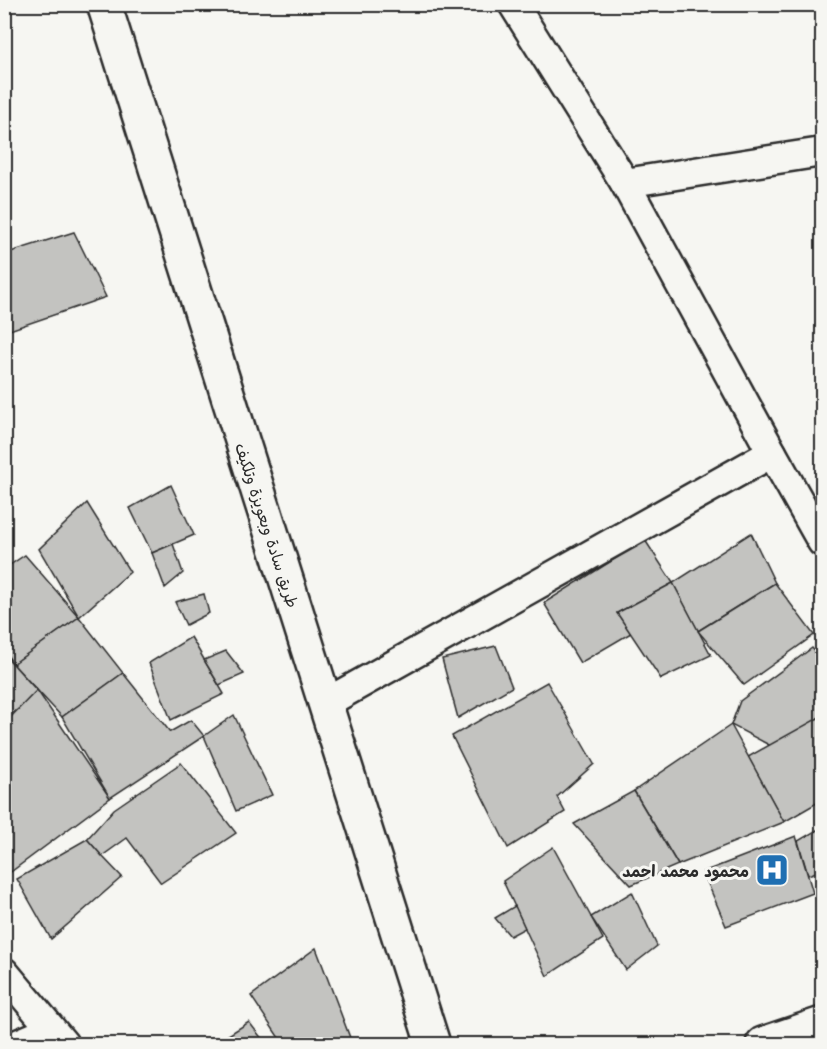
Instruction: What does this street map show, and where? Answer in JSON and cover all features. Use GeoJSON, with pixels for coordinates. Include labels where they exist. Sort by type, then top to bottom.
{"type":"FeatureCollection","features":[{"type":"Feature","properties":{"kind":"main road","name":"طريق سادة وبعويزة وتلكيف"},"geometry":{"type":"LineString","coordinates":[[104,4],[433,1044]]}},
{"type":"Feature","properties":{"kind":"main road"},"geometry":{"type":"LineString","coordinates":[[763,1044],[822,1024]]}},
{"type":"Feature","properties":{"kind":"street"},"geometry":{"type":"LineString","coordinates":[[513,4],[625,183],[822,542]]}},
{"type":"Feature","properties":{"kind":"street"},"geometry":{"type":"LineString","coordinates":[[625,183],[822,152]]}},
{"type":"Feature","properties":{"kind":"street"},"geometry":{"type":"LineString","coordinates":[[324,704],[772,453]]}},
{"type":"Feature","properties":{"kind":"street"},"geometry":{"type":"LineString","coordinates":[[4,972],[58,1037],[18,1044]]}},
{"type":"Feature","properties":{"kind":"building"},"geometry":{"type":"Polygon","coordinates":[[[74,232],[106,297],[4,332],[4,254],[74,232]]]}},
{"type":"Feature","properties":{"kind":"building"},"geometry":{"type":"Polygon","coordinates":[[[171,485],[194,535],[152,553],[130,508],[171,485]]]}},
{"type":"Feature","properties":{"kind":"building"},"geometry":{"type":"Polygon","coordinates":[[[87,503],[130,572],[79,617],[39,549],[87,503]]]}},
{"type":"Feature","properties":{"kind":"building"},"geometry":{"type":"Polygon","coordinates":[[[751,533],[775,583],[698,631],[673,583],[751,533]]]}},
{"type":"Feature","properties":{"kind":"building"},"geometry":{"type":"Polygon","coordinates":[[[645,540],[673,583],[617,613],[631,633],[580,663],[544,603],[645,540]]]}},
{"type":"Feature","properties":{"kind":"building"},"geometry":{"type":"Polygon","coordinates":[[[173,544],[183,573],[165,588],[152,553],[173,544]]]}},
{"type":"Feature","properties":{"kind":"building"},"geometry":{"type":"Polygon","coordinates":[[[25,555],[79,617],[13,664],[4,650],[4,569],[25,555]]]}},
{"type":"Feature","properties":{"kind":"building"},"geometry":{"type":"Polygon","coordinates":[[[673,583],[711,655],[661,679],[617,613],[673,583]]]}},
{"type":"Feature","properties":{"kind":"building"},"geometry":{"type":"Polygon","coordinates":[[[775,583],[814,635],[744,685],[698,631],[775,583]]]}},
{"type":"Feature","properties":{"kind":"building"},"geometry":{"type":"Polygon","coordinates":[[[204,594],[209,613],[186,625],[175,602],[204,594]]]}},
{"type":"Feature","properties":{"kind":"building"},"geometry":{"type":"Polygon","coordinates":[[[79,617],[123,673],[62,717],[13,664],[79,617]]]}},
{"type":"Feature","properties":{"kind":"building"},"geometry":{"type":"Polygon","coordinates":[[[191,637],[224,694],[171,720],[149,663],[191,637]]]}},
{"type":"Feature","properties":{"kind":"building"},"geometry":{"type":"Polygon","coordinates":[[[496,646],[512,687],[458,718],[442,659],[496,646]]]}},
{"type":"Feature","properties":{"kind":"building"},"geometry":{"type":"Polygon","coordinates":[[[812,648],[822,660],[822,715],[775,748],[731,725],[740,701],[812,648]]]}},
{"type":"Feature","properties":{"kind":"building"},"geometry":{"type":"Polygon","coordinates":[[[226,651],[244,674],[219,685],[204,660],[226,651]]]}},
{"type":"Feature","properties":{"kind":"building"},"geometry":{"type":"Polygon","coordinates":[[[4,654],[39,693],[4,720],[4,654]]]}},
{"type":"Feature","properties":{"kind":"building"},"geometry":{"type":"Polygon","coordinates":[[[123,673],[170,732],[191,720],[204,736],[110,798],[62,717],[123,673]]]}},
{"type":"Feature","properties":{"kind":"building"},"geometry":{"type":"Polygon","coordinates":[[[547,682],[594,764],[557,797],[565,812],[508,848],[452,736],[547,682]]]}},
{"type":"Feature","properties":{"kind":"building"},"geometry":{"type":"Polygon","coordinates":[[[37,690],[110,798],[4,877],[4,724],[37,690]]]}},
{"type":"Feature","properties":{"kind":"building"},"geometry":{"type":"Polygon","coordinates":[[[234,715],[272,795],[236,811],[204,736],[234,715]]]}},
{"type":"Feature","properties":{"kind":"building"},"geometry":{"type":"Polygon","coordinates":[[[820,717],[822,723],[822,800],[784,822],[748,757],[820,717]]]}},
{"type":"Feature","properties":{"kind":"building"},"geometry":{"type":"Polygon","coordinates":[[[731,725],[784,822],[678,865],[634,791],[731,725]]]}},
{"type":"Feature","properties":{"kind":"building"},"geometry":{"type":"Polygon","coordinates":[[[181,763],[236,833],[161,883],[127,838],[102,856],[87,839],[114,809],[181,763]]]}},
{"type":"Feature","properties":{"kind":"building"},"geometry":{"type":"Polygon","coordinates":[[[634,791],[678,865],[631,885],[574,824],[634,791]]]}},
{"type":"Feature","properties":{"kind":"building"},"geometry":{"type":"Polygon","coordinates":[[[822,827],[822,870],[808,875],[798,841],[822,827]]]}},
{"type":"Feature","properties":{"kind":"building"},"geometry":{"type":"Polygon","coordinates":[[[796,836],[813,893],[726,926],[703,872],[796,836]]]}},
{"type":"Feature","properties":{"kind":"building"},"geometry":{"type":"Polygon","coordinates":[[[87,839],[122,877],[51,939],[17,879],[87,839]]]}},
{"type":"Feature","properties":{"kind":"building"},"geometry":{"type":"Polygon","coordinates":[[[553,847],[603,939],[547,976],[503,881],[553,847]]]}},
{"type":"Feature","properties":{"kind":"building"},"geometry":{"type":"Polygon","coordinates":[[[632,892],[657,946],[626,970],[591,917],[632,892]]]}},
{"type":"Feature","properties":{"kind":"building"},"geometry":{"type":"Polygon","coordinates":[[[515,906],[525,928],[510,936],[495,918],[515,906]]]}},
{"type":"Feature","properties":{"kind":"building"},"geometry":{"type":"Polygon","coordinates":[[[316,948],[352,1043],[350,1044],[283,1044],[251,996],[316,948]]]}},
{"type":"Feature","properties":{"kind":"building"},"geometry":{"type":"Polygon","coordinates":[[[249,1022],[266,1044],[214,1044],[249,1022]]]}},
{"type":"Feature","properties":{"kind":"place","name":"محمود محمد احمد"},"geometry":{"type":"Point","coordinates":[772,870]}}]}
